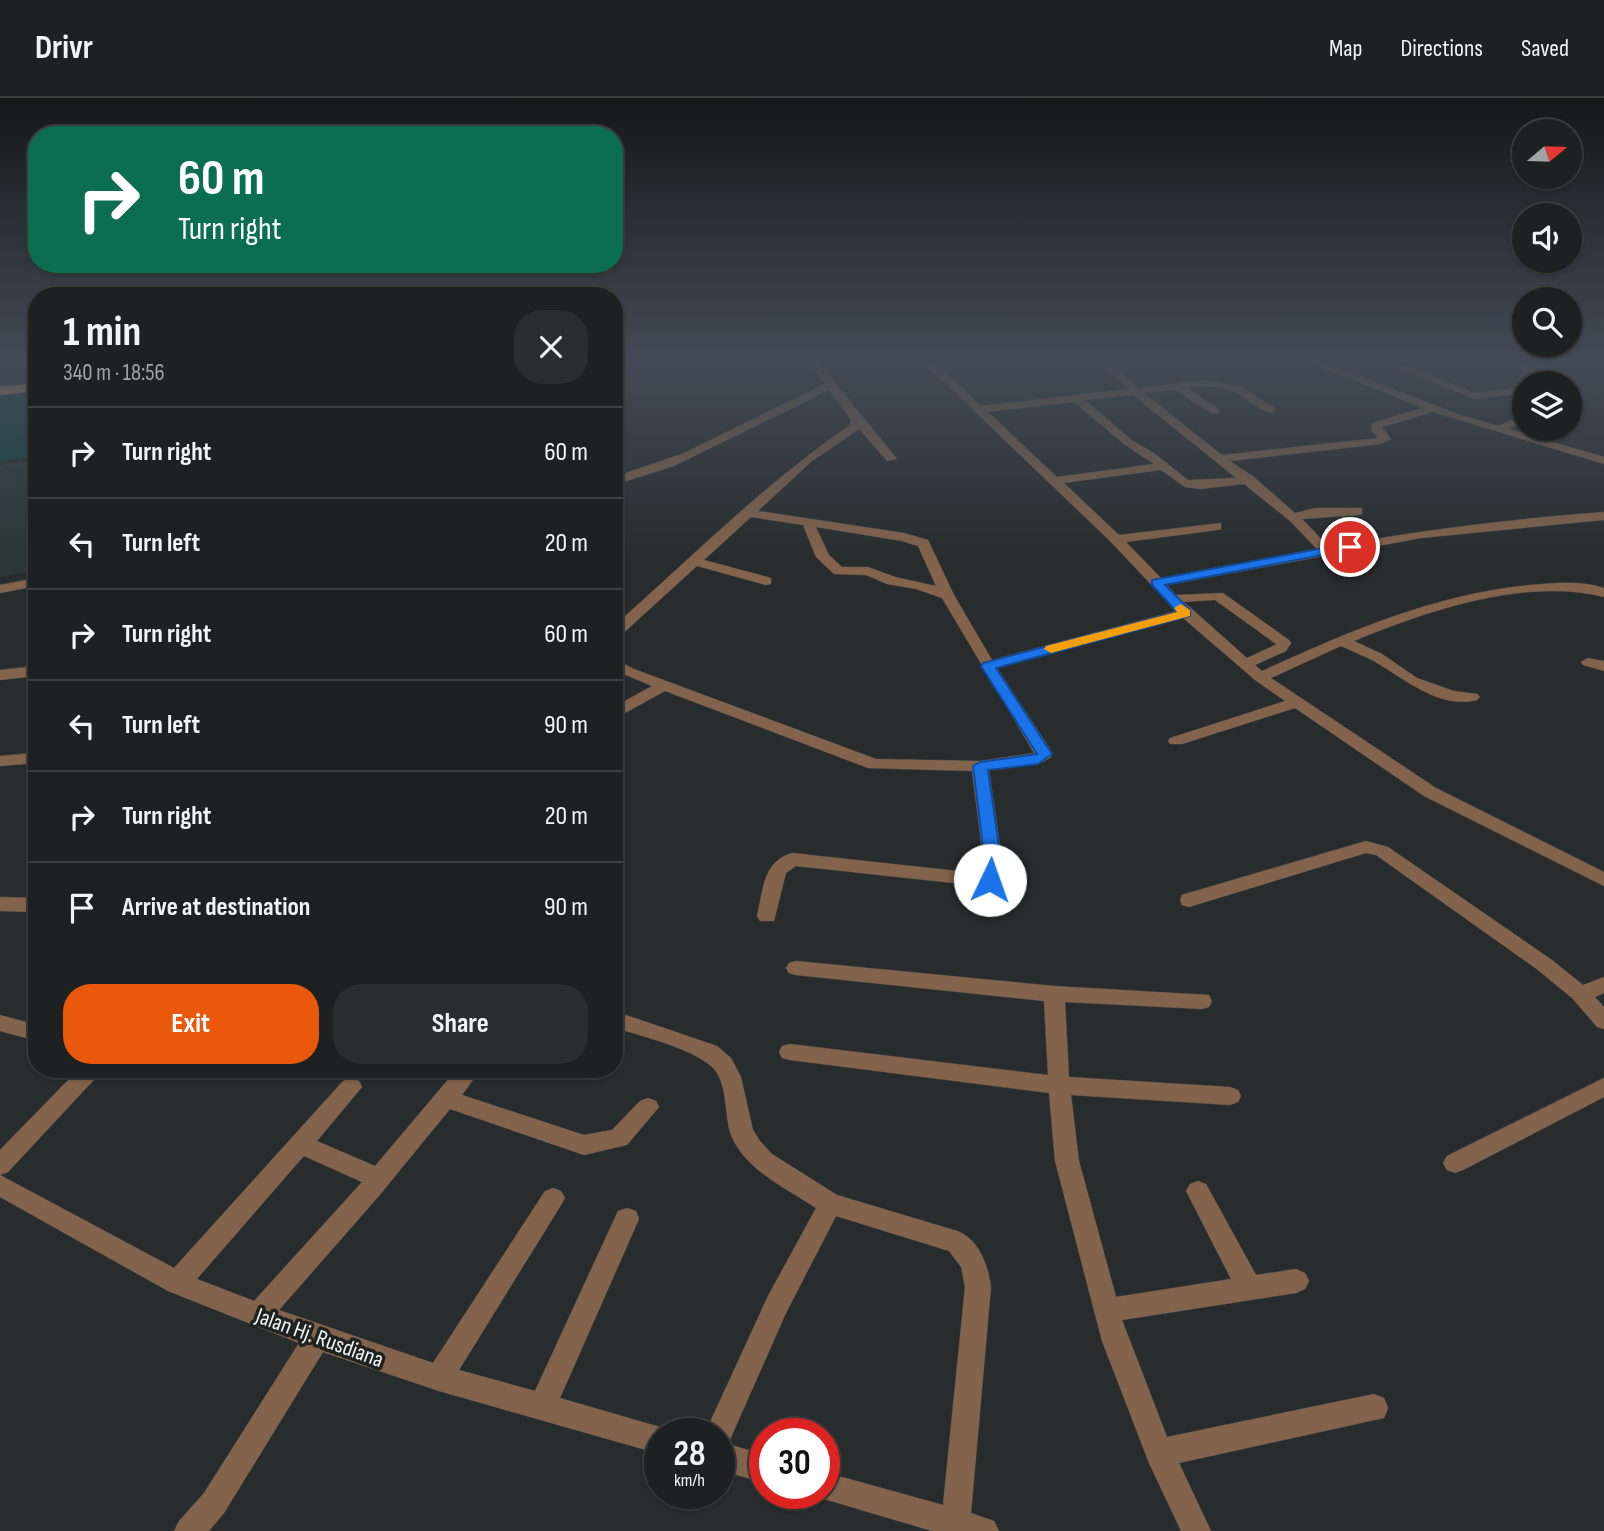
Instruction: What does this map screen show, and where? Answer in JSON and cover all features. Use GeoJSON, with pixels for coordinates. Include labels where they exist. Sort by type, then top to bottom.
{"type":"FeatureCollection","features":[{"type":"Feature","properties":{"kind":"street"},"geometry":{"type":"LineString","coordinates":[[623,478],[677,461],[745,426]]}},
{"type":"Feature","properties":{"kind":"street"},"geometry":{"type":"LineString","coordinates":[[623,626],[807,459],[854,426]]}},
{"type":"Feature","properties":{"kind":"street"},"geometry":{"type":"LineString","coordinates":[[862,426],[891,459]]}},
{"type":"Feature","properties":{"kind":"street"},"geometry":{"type":"LineString","coordinates":[[995,426],[1116,539],[1186,613],[1260,677],[1430,792],[1604,880]]}},
{"type":"Feature","properties":{"kind":"street"},"geometry":{"type":"LineString","coordinates":[[1109,426],[1189,484],[1250,480]]}},
{"type":"Feature","properties":{"kind":"street"},"geometry":{"type":"LineString","coordinates":[[1181,426],[1293,517],[1326,551]]}},
{"type":"Feature","properties":{"kind":"street"},"geometry":{"type":"LineString","coordinates":[[1223,458],[1385,439],[1376,426]]}},
{"type":"Feature","properties":{"kind":"street"},"geometry":{"type":"LineString","coordinates":[[1484,426],[1604,461]]}},
{"type":"Feature","properties":{"kind":"street"},"geometry":{"type":"LineString","coordinates":[[1497,430],[1506,426]]}},
{"type":"Feature","properties":{"kind":"street"},"geometry":{"type":"LineString","coordinates":[[1056,481],[1163,466]]}},
{"type":"Feature","properties":{"kind":"street"},"geometry":{"type":"LineString","coordinates":[[1293,517],[1315,512],[1358,511]]}},
{"type":"Feature","properties":{"kind":"street"},"geometry":{"type":"LineString","coordinates":[[623,667],[860,761],[886,766],[980,766],[1038,760],[1045,754],[988,666],[947,595],[927,547],[918,540],[746,513]]}},
{"type":"Feature","properties":{"kind":"street"},"geometry":{"type":"LineString","coordinates":[[1156,583],[1445,531],[1604,516]]}},
{"type":"Feature","properties":{"kind":"street"},"geometry":{"type":"LineString","coordinates":[[808,523],[823,557],[839,571],[868,571],[892,582],[919,585],[947,595]]}},
{"type":"Feature","properties":{"kind":"street"},"geometry":{"type":"LineString","coordinates":[[1116,539],[1217,526]]}},
{"type":"Feature","properties":{"kind":"street"},"geometry":{"type":"LineString","coordinates":[[694,561],[766,581]]}},
{"type":"Feature","properties":{"kind":"street"},"geometry":{"type":"LineString","coordinates":[[0,589],[28,584]]}},
{"type":"Feature","properties":{"kind":"street"},"geometry":{"type":"LineString","coordinates":[[1260,677],[1342,641],[1479,594],[1582,586],[1604,593]]}},
{"type":"Feature","properties":{"kind":"street"},"geometry":{"type":"LineString","coordinates":[[1172,599],[1218,596],[1284,643],[1282,648],[1245,664]]}},
{"type":"Feature","properties":{"kind":"street"},"geometry":{"type":"LineString","coordinates":[[988,666],[1186,613]]}},
{"type":"Feature","properties":{"kind":"street"},"geometry":{"type":"LineString","coordinates":[[1342,641],[1383,660],[1412,681],[1452,695],[1472,697]]}},
{"type":"Feature","properties":{"kind":"street"},"geometry":{"type":"LineString","coordinates":[[1588,662],[1604,666]]}},
{"type":"Feature","properties":{"kind":"street"},"geometry":{"type":"LineString","coordinates":[[0,675],[28,672]]}},
{"type":"Feature","properties":{"kind":"street"},"geometry":{"type":"LineString","coordinates":[[623,709],[664,685]]}},
{"type":"Feature","properties":{"kind":"street"},"geometry":{"type":"LineString","coordinates":[[1176,741],[1298,702]]}},
{"type":"Feature","properties":{"kind":"street"},"geometry":{"type":"LineString","coordinates":[[0,761],[28,759]]}},
{"type":"Feature","properties":{"kind":"street"},"geometry":{"type":"LineString","coordinates":[[767,916],[777,870],[792,859],[990,880],[995,873],[980,766]]}},
{"type":"Feature","properties":{"kind":"street"},"geometry":{"type":"LineString","coordinates":[[1189,900],[1366,847],[1373,848],[1382,851],[1545,965],[1580,995],[1604,1021]]}},
{"type":"Feature","properties":{"kind":"street"},"geometry":{"type":"LineString","coordinates":[[0,904],[28,905]]}},
{"type":"Feature","properties":{"kind":"street"},"geometry":{"type":"LineString","coordinates":[[796,968],[1054,994],[1202,1001]]}},
{"type":"Feature","properties":{"kind":"street"},"geometry":{"type":"LineString","coordinates":[[1580,995],[1604,985]]}},
{"type":"Feature","properties":{"kind":"street"},"geometry":{"type":"LineString","coordinates":[[1054,994],[1067,1161],[1115,1342],[1158,1453],[1196,1531]]}},
{"type":"Feature","properties":{"kind":"street"},"geometry":{"type":"LineString","coordinates":[[623,1022],[709,1052],[723,1064],[730,1077],[742,1133],[764,1161],[830,1204],[957,1242],[970,1255],[976,1270],[978,1287],[956,1523]]}},
{"type":"Feature","properties":{"kind":"street"},"geometry":{"type":"LineString","coordinates":[[0,1023],[28,1031]]}},
{"type":"Feature","properties":{"kind":"street"},"geometry":{"type":"LineString","coordinates":[[790,1052],[1059,1085],[1230,1096]]}},
{"type":"Feature","properties":{"kind":"street"},"geometry":{"type":"LineString","coordinates":[[0,1165],[84,1078]]}},
{"type":"Feature","properties":{"kind":"street"},"geometry":{"type":"LineString","coordinates":[[258,1315],[379,1179],[463,1078]]}},
{"type":"Feature","properties":{"kind":"street"},"geometry":{"type":"LineString","coordinates":[[177,1283],[351,1087]]}},
{"type":"Feature","properties":{"kind":"street"},"geometry":{"type":"LineString","coordinates":[[1455,1163],[1604,1087]]}},
{"type":"Feature","properties":{"kind":"street"},"geometry":{"type":"LineString","coordinates":[[446,1099],[584,1145],[618,1138],[648,1107]]}},
{"type":"Feature","properties":{"kind":"street"},"geometry":{"type":"LineString","coordinates":[[301,1144],[379,1179]]}},
{"type":"Feature","properties":{"kind":"street","name":"Jalan Hj. Rusdiana"},"geometry":{"type":"LineString","coordinates":[[0,1185],[177,1283],[258,1315],[439,1378],[644,1436]]}},
{"type":"Feature","properties":{"kind":"street"},"geometry":{"type":"LineString","coordinates":[[1198,1191],[1249,1288]]}},
{"type":"Feature","properties":{"kind":"street"},"geometry":{"type":"LineString","coordinates":[[439,1378],[553,1198]]}},
{"type":"Feature","properties":{"kind":"street"},"geometry":{"type":"LineString","coordinates":[[726,1418],[777,1305],[830,1204]]}},
{"type":"Feature","properties":{"kind":"street"},"geometry":{"type":"LineString","coordinates":[[542,1407],[627,1219]]}},
{"type":"Feature","properties":{"kind":"street"},"geometry":{"type":"LineString","coordinates":[[1107,1311],[1296,1281]]}},
{"type":"Feature","properties":{"kind":"street"},"geometry":{"type":"LineString","coordinates":[[188,1531],[214,1503],[317,1337]]}},
{"type":"Feature","properties":{"kind":"street"},"geometry":{"type":"LineString","coordinates":[[1158,1453],[1374,1408]]}},
{"type":"Feature","properties":{"kind":"street"},"geometry":{"type":"LineString","coordinates":[[840,1490],[984,1531]]}},
{"type":"Feature","properties":{"kind":"shaded area"},"geometry":{"type":"Polygon","coordinates":[[[0,426],[28,426],[28,457],[0,462],[0,426]]]}},
{"type":"Feature","properties":{"kind":"shaded area"},"geometry":{"type":"Polygon","coordinates":[[[28,461],[28,571],[0,577],[0,465],[28,461]]]}},
{"type":"Feature","properties":{"kind":"slow traffic"},"geometry":{"type":"LineString","coordinates":[[1051,649],[1186,613],[1181,608]]}},
{"type":"Feature","properties":{"kind":"route"},"geometry":{"type":"LineString","coordinates":[[990,880],[995,873],[980,766],[1038,760],[1045,754],[988,666],[1186,613],[1156,583],[1350,547]]}}]}
